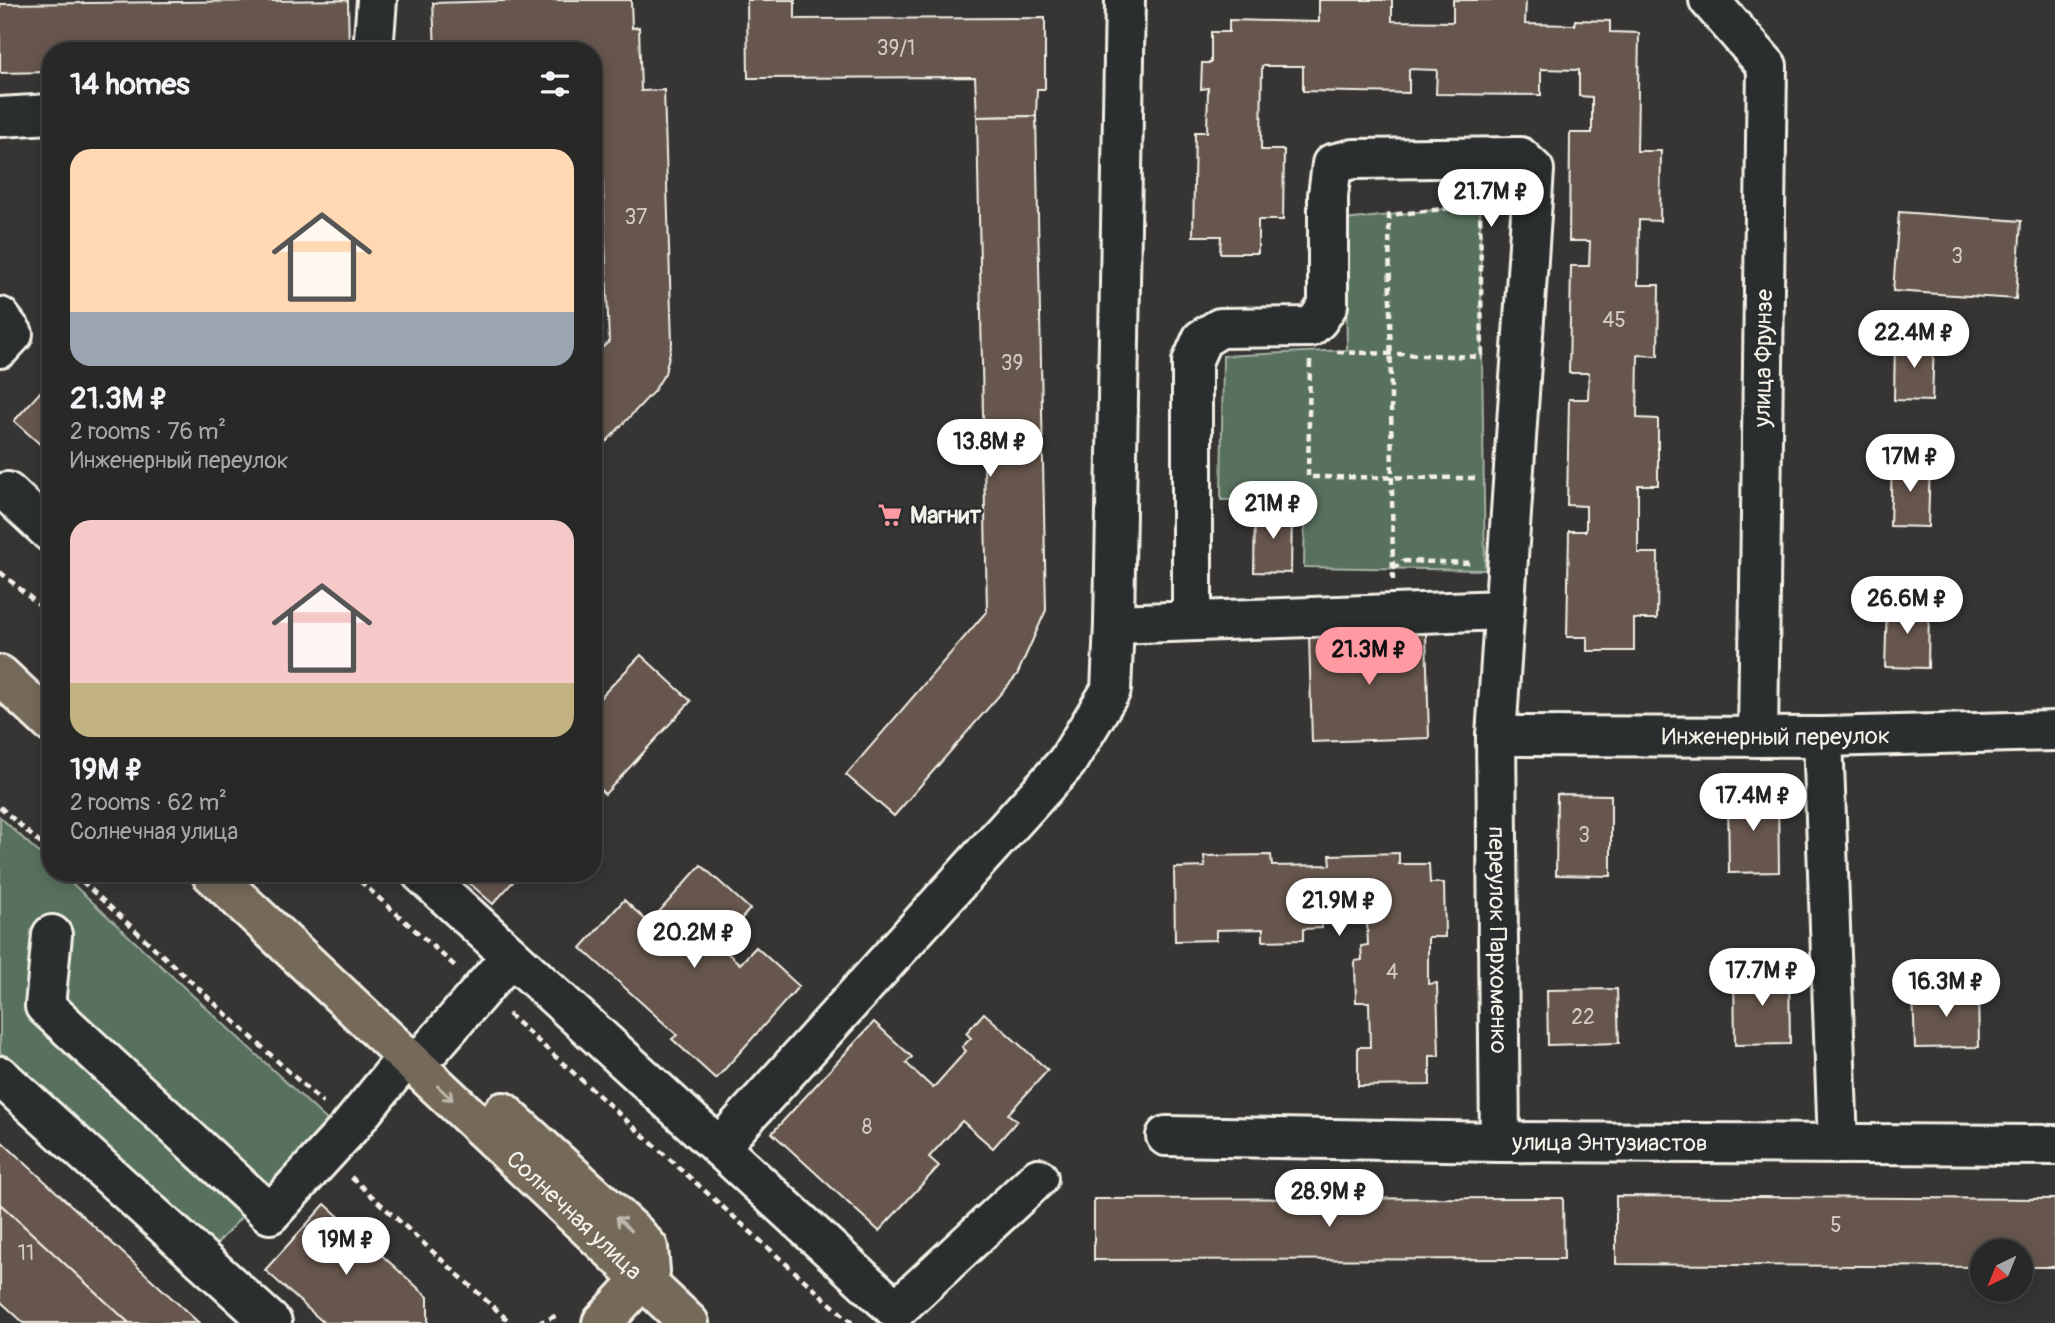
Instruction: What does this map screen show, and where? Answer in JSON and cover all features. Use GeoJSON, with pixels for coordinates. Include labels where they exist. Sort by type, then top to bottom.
{"type":"FeatureCollection","features":[{"type":"Feature","properties":{"kind":"main road"},"geometry":{"type":"LineString","coordinates":[[0,675],[42,715]]}},
{"type":"Feature","properties":{"kind":"main road","name":"Солнечная улица"},"geometry":{"type":"LineString","coordinates":[[221,882],[306,962],[419,1052],[642,1279],[690,1323]]}},
{"type":"Feature","properties":{"kind":"main road"},"geometry":{"type":"LineString","coordinates":[[603,1323],[642,1279]]}},
{"type":"Feature","properties":{"kind":"street"},"geometry":{"type":"LineString","coordinates":[[374,42],[377,0]]}},
{"type":"Feature","properties":{"kind":"street"},"geometry":{"type":"LineString","coordinates":[[719,1147],[1067,762],[1111,690],[1125,0]]}},
{"type":"Feature","properties":{"kind":"street","name":"улица Фрунзе"},"geometry":{"type":"LineString","coordinates":[[1709,0],[1767,66],[1758,737]]}},
{"type":"Feature","properties":{"kind":"street"},"geometry":{"type":"LineString","coordinates":[[0,117],[42,115]]}},
{"type":"Feature","properties":{"kind":"street","name":"переулок Пархоменко"},"geometry":{"type":"LineString","coordinates":[[1192,621],[1192,362],[1202,339],[1220,328],[1310,327],[1318,320],[1328,305],[1328,195],[1332,164],[1354,159],[1520,157],[1534,170],[1496,736],[1500,1142]]}},
{"type":"Feature","properties":{"kind":"street"},"geometry":{"type":"LineString","coordinates":[[0,317],[13,334],[0,348]]}},
{"type":"Feature","properties":{"kind":"street"},"geometry":{"type":"LineString","coordinates":[[7,492],[42,525]]}},
{"type":"Feature","properties":{"kind":"street"},"geometry":{"type":"LineString","coordinates":[[1114,624],[1504,610]]}},
{"type":"Feature","properties":{"kind":"street","name":"Инженерный переулок"},"geometry":{"type":"LineString","coordinates":[[1496,736],[1823,737],[2055,731]]}},
{"type":"Feature","properties":{"kind":"street"},"geometry":{"type":"LineString","coordinates":[[1823,737],[1838,1144]]}},
{"type":"Feature","properties":{"kind":"street"},"geometry":{"type":"LineString","coordinates":[[431,882],[896,1310],[1038,1178]]}},
{"type":"Feature","properties":{"kind":"street"},"geometry":{"type":"LineString","coordinates":[[52,935],[45,1006],[270,1214],[511,956]]}},
{"type":"Feature","properties":{"kind":"street"},"geometry":{"type":"LineString","coordinates":[[0,1076],[272,1323]]}},
{"type":"Feature","properties":{"kind":"street","name":"улица Энтузиастов"},"geometry":{"type":"LineString","coordinates":[[1167,1136],[1500,1142],[2055,1145]]}},
{"type":"Feature","properties":{"kind":"path"},"geometry":{"type":"LineString","coordinates":[[1483,370],[1480,205],[1389,215],[1394,569],[1403,561],[1486,563]]}},
{"type":"Feature","properties":{"kind":"path"},"geometry":{"type":"LineString","coordinates":[[1310,351],[1308,477],[1513,479]]}},
{"type":"Feature","properties":{"kind":"path"},"geometry":{"type":"LineString","coordinates":[[1337,352],[1482,357]]}},
{"type":"Feature","properties":{"kind":"path"},"geometry":{"type":"LineString","coordinates":[[0,572],[42,607]]}},
{"type":"Feature","properties":{"kind":"path"},"geometry":{"type":"LineString","coordinates":[[0,807],[42,845]]}},
{"type":"Feature","properties":{"kind":"path"},"geometry":{"type":"LineString","coordinates":[[82,882],[337,1141],[511,1323]]}},
{"type":"Feature","properties":{"kind":"path"},"geometry":{"type":"LineString","coordinates":[[361,882],[852,1323]]}},
{"type":"Feature","properties":{"kind":"path"},"geometry":{"type":"LineString","coordinates":[[538,1323],[558,1315]]}},
{"type":"Feature","properties":{"kind":"green space"},"geometry":{"type":"Polygon","coordinates":[[[1480,205],[1485,570],[1304,567],[1305,498],[1221,500],[1223,356],[1347,350],[1345,220],[1480,205]]]}},
{"type":"Feature","properties":{"kind":"green space"},"geometry":{"type":"Polygon","coordinates":[[[0,817],[42,856],[42,882],[71,882],[329,1122],[213,1248],[0,1052],[0,817]]]}},
{"type":"Feature","properties":{"kind":"building"},"geometry":{"type":"Polygon","coordinates":[[[348,0],[349,42],[42,42],[42,72],[0,73],[0,4],[348,0]]]}},
{"type":"Feature","properties":{"kind":"building"},"geometry":{"type":"Polygon","coordinates":[[[631,0],[632,28],[639,27],[641,91],[664,90],[672,343],[665,373],[654,391],[602,446],[602,348],[609,342],[602,170],[602,42],[435,42],[433,3],[631,0]]]}},
{"type":"Feature","properties":{"kind":"building"},"geometry":{"type":"Polygon","coordinates":[[[747,0],[795,0],[795,19],[1045,18],[1045,89],[1037,89],[1036,116],[977,117],[975,77],[748,78],[747,0]]]}},
{"type":"Feature","properties":{"kind":"building"},"geometry":{"type":"Polygon","coordinates":[[[1319,0],[1392,0],[1392,21],[1453,22],[1453,0],[1526,0],[1525,24],[1575,25],[1575,20],[1610,21],[1610,32],[1639,33],[1637,151],[1661,151],[1660,221],[1639,220],[1638,285],[1659,285],[1658,356],[1638,355],[1637,418],[1658,419],[1658,485],[1638,485],[1638,553],[1658,553],[1657,619],[1634,619],[1634,651],[1587,651],[1587,637],[1567,637],[1569,531],[1586,531],[1586,506],[1567,505],[1569,399],[1588,399],[1589,373],[1569,373],[1571,266],[1589,266],[1590,241],[1569,241],[1570,133],[1592,133],[1592,97],[1579,96],[1579,70],[1541,69],[1541,95],[1436,94],[1437,70],[1409,69],[1409,93],[1303,91],[1303,66],[1262,66],[1261,150],[1284,150],[1283,220],[1258,220],[1258,253],[1220,253],[1221,236],[1193,236],[1195,132],[1207,132],[1208,88],[1201,89],[1202,63],[1211,63],[1211,32],[1229,32],[1229,20],[1319,22],[1319,0]]]}},
{"type":"Feature","properties":{"kind":"building"},"geometry":{"type":"Polygon","coordinates":[[[1036,116],[1046,610],[1017,675],[894,816],[846,775],[987,611],[977,117],[1036,116]]]}},
{"type":"Feature","properties":{"kind":"building"},"geometry":{"type":"Polygon","coordinates":[[[1899,212],[2021,221],[2016,299],[1893,291],[1899,212]]]}},
{"type":"Feature","properties":{"kind":"building"},"geometry":{"type":"Polygon","coordinates":[[[1895,339],[1934,340],[1932,401],[1894,400],[1895,339]]]}},
{"type":"Feature","properties":{"kind":"building"},"geometry":{"type":"Polygon","coordinates":[[[42,390],[42,446],[14,421],[42,390]]]}},
{"type":"Feature","properties":{"kind":"building"},"geometry":{"type":"Polygon","coordinates":[[[1892,461],[1930,462],[1928,527],[1890,526],[1892,461]]]}},
{"type":"Feature","properties":{"kind":"building"},"geometry":{"type":"Polygon","coordinates":[[[1255,509],[1292,510],[1291,573],[1254,572],[1255,509]]]}},
{"type":"Feature","properties":{"kind":"building"},"geometry":{"type":"Polygon","coordinates":[[[1887,603],[1929,604],[1928,668],[1885,667],[1887,603]]]}},
{"type":"Feature","properties":{"kind":"building"},"geometry":{"type":"Polygon","coordinates":[[[1426,632],[1429,738],[1312,742],[1309,636],[1426,632]]]}},
{"type":"Feature","properties":{"kind":"building"},"geometry":{"type":"Polygon","coordinates":[[[641,655],[691,701],[605,794],[602,791],[602,696],[641,655]]]}},
{"type":"Feature","properties":{"kind":"building"},"geometry":{"type":"Polygon","coordinates":[[[1557,794],[1611,795],[1611,876],[1556,875],[1557,794]]]}},
{"type":"Feature","properties":{"kind":"building"},"geometry":{"type":"Polygon","coordinates":[[[1728,794],[1778,794],[1779,872],[1729,873],[1728,794]]]}},
{"type":"Feature","properties":{"kind":"building"},"geometry":{"type":"Polygon","coordinates":[[[1399,853],[1399,864],[1429,864],[1430,883],[1444,883],[1445,937],[1428,937],[1428,984],[1437,983],[1439,1056],[1430,1056],[1430,1085],[1358,1086],[1358,1047],[1370,1047],[1369,1002],[1356,1002],[1355,961],[1362,960],[1361,946],[1368,945],[1367,923],[1322,924],[1322,928],[1303,929],[1303,940],[1263,941],[1263,929],[1216,930],[1216,940],[1175,941],[1174,868],[1205,867],[1204,856],[1271,855],[1272,866],[1331,865],[1330,855],[1399,853]]]}},
{"type":"Feature","properties":{"kind":"building"},"geometry":{"type":"Polygon","coordinates":[[[701,865],[750,909],[718,945],[740,964],[756,947],[799,986],[716,1079],[672,1039],[677,1035],[581,948],[624,900],[649,923],[701,865]]]}},
{"type":"Feature","properties":{"kind":"building"},"geometry":{"type":"Polygon","coordinates":[[[468,882],[513,882],[493,904],[468,882]]]}},
{"type":"Feature","properties":{"kind":"building"},"geometry":{"type":"Polygon","coordinates":[[[1789,971],[1790,1044],[1735,1045],[1734,972],[1789,971]]]}},
{"type":"Feature","properties":{"kind":"building"},"geometry":{"type":"Polygon","coordinates":[[[1617,989],[1619,1043],[1548,1045],[1547,990],[1617,989]]]}},
{"type":"Feature","properties":{"kind":"building"},"geometry":{"type":"Polygon","coordinates":[[[1978,991],[1979,1047],[1915,1048],[1913,992],[1978,991]]]}},
{"type":"Feature","properties":{"kind":"building"},"geometry":{"type":"Polygon","coordinates":[[[984,1013],[1048,1070],[1008,1114],[1017,1121],[993,1148],[962,1121],[929,1157],[939,1166],[879,1231],[772,1133],[874,1022],[912,1057],[906,1063],[933,1088],[966,1051],[962,1047],[971,1038],[966,1033],[984,1013]]]}},
{"type":"Feature","properties":{"kind":"building"},"geometry":{"type":"Polygon","coordinates":[[[0,1140],[199,1323],[129,1323],[0,1204],[0,1140]]]}},
{"type":"Feature","properties":{"kind":"building"},"geometry":{"type":"Polygon","coordinates":[[[1616,1196],[2055,1199],[2055,1267],[2034,1267],[2034,1239],[1970,1239],[1970,1267],[1616,1264],[1616,1196]]]}},
{"type":"Feature","properties":{"kind":"building"},"geometry":{"type":"Polygon","coordinates":[[[1563,1198],[1564,1259],[1094,1260],[1094,1199],[1563,1198]]]}},
{"type":"Feature","properties":{"kind":"building"},"geometry":{"type":"Polygon","coordinates":[[[0,1204],[129,1323],[24,1323],[0,1301],[0,1204]]]}},
{"type":"Feature","properties":{"kind":"building"},"geometry":{"type":"Polygon","coordinates":[[[325,1204],[428,1297],[428,1323],[324,1323],[265,1270],[325,1204]]]}},
{"type":"Feature","properties":{"kind":"place","name":"Магнит"},"geometry":{"type":"Point","coordinates":[890,515]}}]}
